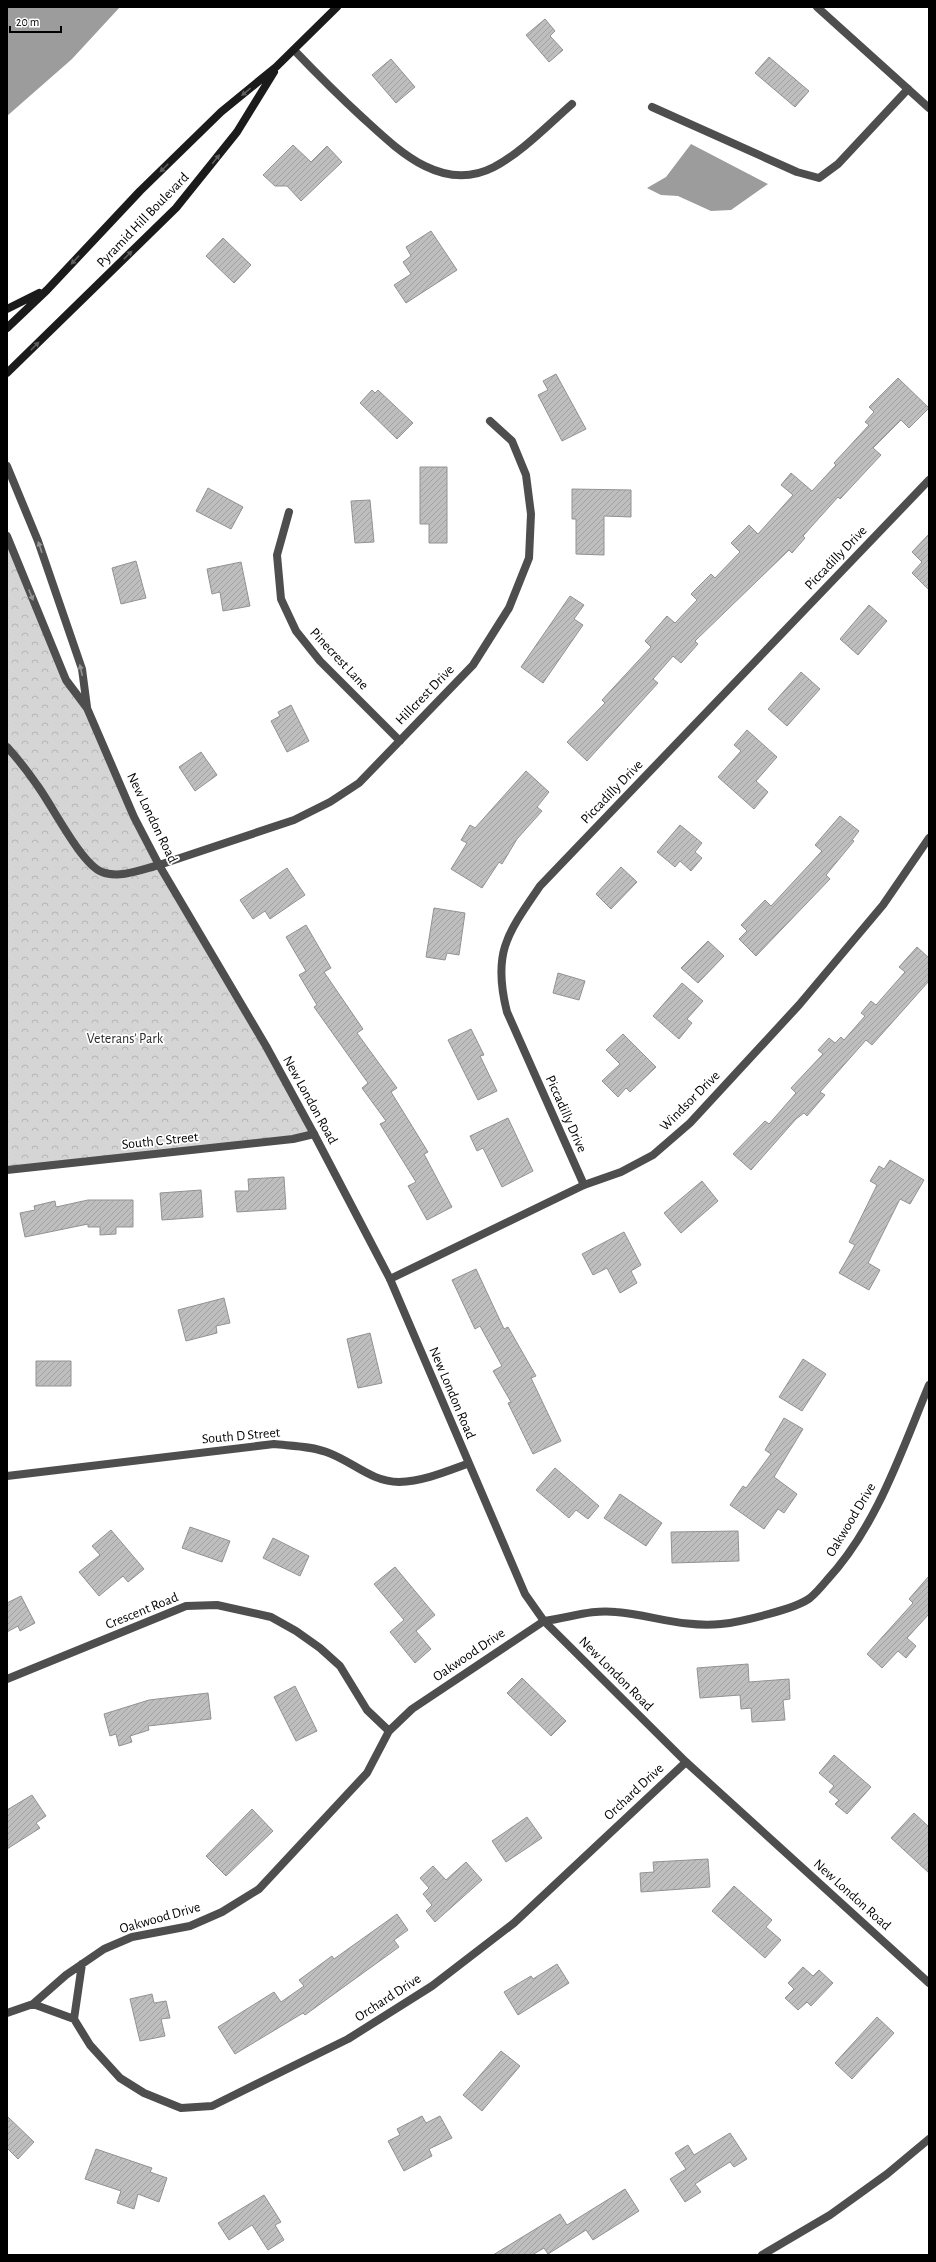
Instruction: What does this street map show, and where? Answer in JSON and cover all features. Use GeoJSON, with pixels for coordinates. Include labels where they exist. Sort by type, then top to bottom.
{"type":"FeatureCollection","features":[{"type":"Feature","properties":{"kind":"main road","name":"Pyramid Hill Boulevard"},"geometry":{"type":"LineString","coordinates":[[7,328],[47,290],[140,191],[221,112],[276,67],[337,7]]}},
{"type":"Feature","properties":{"kind":"main road","name":"Pyramid Hill Boulevard"},"geometry":{"type":"LineString","coordinates":[[7,373],[176,208],[237,132],[276,67]]}},
{"type":"Feature","properties":{"kind":"main road"},"geometry":{"type":"LineString","coordinates":[[7,309],[47,290]]}},
{"type":"Feature","properties":{"kind":"street"},"geometry":{"type":"LineString","coordinates":[[818,7],[929,108]]}},
{"type":"Feature","properties":{"kind":"street"},"geometry":{"type":"LineString","coordinates":[[294,50],[401,153],[431,170],[453,175],[474,174],[494,167],[524,145],[572,104]]}},
{"type":"Feature","properties":{"kind":"street"},"geometry":{"type":"LineString","coordinates":[[652,107],[797,172],[819,178],[838,164],[908,89]]}},
{"type":"Feature","properties":{"kind":"street","name":"Hillcrest Drive"},"geometry":{"type":"LineString","coordinates":[[7,747],[37,785],[76,845],[90,863],[102,872],[124,874],[159,865],[294,820],[330,802],[359,783],[473,665],[509,608],[529,558],[531,514],[526,475],[512,441],[490,421]]}},
{"type":"Feature","properties":{"kind":"street","name":"New London Road"},"geometry":{"type":"LineString","coordinates":[[7,466],[38,541],[82,669],[87,708]]}},
{"type":"Feature","properties":{"kind":"street","name":"Piccadilly Drive"},"geometry":{"type":"LineString","coordinates":[[584,1185],[507,1012],[501,989],[500,958],[515,922],[540,886],[929,480]]}},
{"type":"Feature","properties":{"kind":"street","name":"Pinecrest Lane"},"geometry":{"type":"LineString","coordinates":[[289,512],[277,555],[281,599],[296,631],[320,661],[400,741]]}},
{"type":"Feature","properties":{"kind":"street","name":"New London Road"},"geometry":{"type":"LineString","coordinates":[[7,536],[66,680],[87,708],[134,817],[159,865],[266,1046],[390,1279],[467,1464],[524,1594],[544,1621],[686,1762],[929,1983]]}},
{"type":"Feature","properties":{"kind":"street","name":"Windsor Drive"},"geometry":{"type":"LineString","coordinates":[[390,1279],[584,1185],[621,1172],[652,1155],[690,1123],[798,1005],[873,916],[929,838]]}},
{"type":"Feature","properties":{"kind":"street","name":"South C Street"},"geometry":{"type":"LineString","coordinates":[[7,1170],[294,1139],[314,1134]]}},
{"type":"Feature","properties":{"kind":"street","name":"Oakwood Drive"},"geometry":{"type":"LineString","coordinates":[[7,2013],[33,2004],[82,1964],[104,1949],[132,1937],[190,1926],[222,1912],[259,1889],[367,1773],[389,1731],[412,1709],[544,1621],[567,1618],[586,1611],[616,1612],[669,1622],[720,1624],[774,1613],[810,1598],[843,1562],[880,1502],[929,1385]]}},
{"type":"Feature","properties":{"kind":"street","name":"South D Street"},"geometry":{"type":"LineString","coordinates":[[7,1476],[274,1444],[305,1447],[329,1453],[372,1476],[398,1482],[428,1479],[467,1464]]}},
{"type":"Feature","properties":{"kind":"street","name":"Crescent Road"},"geometry":{"type":"LineString","coordinates":[[7,1679],[186,1606],[217,1605],[271,1617],[320,1648],[340,1666],[367,1710],[389,1731]]}},
{"type":"Feature","properties":{"kind":"street","name":"Orchard Drive"},"geometry":{"type":"LineString","coordinates":[[74,2019],[90,2045],[120,2078],[144,2093],[181,2108],[212,2106],[348,2039],[432,1986],[514,1922],[686,1762]]}},
{"type":"Feature","properties":{"kind":"street"},"geometry":{"type":"LineString","coordinates":[[33,2004],[74,2019],[82,1964]]}},
{"type":"Feature","properties":{"kind":"street"},"geometry":{"type":"LineString","coordinates":[[762,2255],[830,2215],[887,2174],[929,2139]]}},
{"type":"Feature","properties":{"kind":"green space","name":"Veterans’ Park"},"geometry":{"type":"Polygon","coordinates":[[[7,536],[66,680],[87,708],[134,817],[314,1134],[7,1170],[7,536]]]}},
{"type":"Feature","properties":{"kind":"shaded area"},"geometry":{"type":"Polygon","coordinates":[[[7,7],[120,7],[72,59],[7,116],[7,7]]]}},
{"type":"Feature","properties":{"kind":"shaded area"},"geometry":{"type":"Polygon","coordinates":[[[691,144],[768,184],[731,210],[711,211],[678,196],[661,195],[647,188],[666,177],[691,144]]]}},
{"type":"Feature","properties":{"kind":"building"},"geometry":{"type":"Polygon","coordinates":[[[545,19],[555,31],[550,36],[563,50],[549,62],[526,35],[545,19]]]}},
{"type":"Feature","properties":{"kind":"building"},"geometry":{"type":"Polygon","coordinates":[[[769,57],[809,91],[795,107],[755,73],[769,57]]]}},
{"type":"Feature","properties":{"kind":"building"},"geometry":{"type":"Polygon","coordinates":[[[391,59],[415,87],[396,103],[372,75],[391,59]]]}},
{"type":"Feature","properties":{"kind":"building"},"geometry":{"type":"Polygon","coordinates":[[[293,145],[311,162],[327,146],[342,162],[301,201],[287,186],[275,186],[263,175],[293,145]]]}},
{"type":"Feature","properties":{"kind":"building"},"geometry":{"type":"Polygon","coordinates":[[[431,231],[457,270],[406,303],[394,285],[411,274],[403,262],[411,256],[406,247],[431,231]]]}},
{"type":"Feature","properties":{"kind":"building"},"geometry":{"type":"Polygon","coordinates":[[[223,238],[251,265],[234,283],[206,256],[223,238]]]}},
{"type":"Feature","properties":{"kind":"building"},"geometry":{"type":"Polygon","coordinates":[[[556,374],[586,429],[562,441],[538,395],[548,390],[543,381],[556,374]]]}},
{"type":"Feature","properties":{"kind":"building"},"geometry":{"type":"Polygon","coordinates":[[[898,378],[929,408],[909,428],[901,420],[873,448],[881,455],[840,499],[838,497],[803,536],[805,538],[792,553],[789,550],[695,641],[698,644],[681,663],[673,656],[653,679],[658,683],[587,761],[567,742],[605,703],[602,700],[651,647],[645,641],[667,616],[675,623],[697,600],[691,594],[711,574],[715,578],[740,552],[731,543],[749,525],[758,534],[793,495],[781,485],[791,473],[812,491],[836,465],[834,463],[869,425],[865,422],[874,412],[869,407],[898,378]]]}},
{"type":"Feature","properties":{"kind":"building"},"geometry":{"type":"Polygon","coordinates":[[[372,390],[375,393],[378,390],[413,423],[397,439],[360,403],[372,390]]]}},
{"type":"Feature","properties":{"kind":"building"},"geometry":{"type":"Polygon","coordinates":[[[420,467],[447,467],[447,543],[429,543],[429,524],[420,524],[420,467]]]}},
{"type":"Feature","properties":{"kind":"building"},"geometry":{"type":"Polygon","coordinates":[[[208,488],[243,507],[231,529],[196,511],[208,488]]]}},
{"type":"Feature","properties":{"kind":"building"},"geometry":{"type":"Polygon","coordinates":[[[572,489],[631,490],[631,517],[604,516],[604,555],[576,554],[576,519],[572,519],[572,489]]]}},
{"type":"Feature","properties":{"kind":"building"},"geometry":{"type":"Polygon","coordinates":[[[370,500],[374,542],[355,543],[351,501],[370,500]]]}},
{"type":"Feature","properties":{"kind":"building"},"geometry":{"type":"Polygon","coordinates":[[[929,534],[929,590],[912,573],[922,562],[912,552],[929,534]]]}},
{"type":"Feature","properties":{"kind":"building"},"geometry":{"type":"Polygon","coordinates":[[[136,561],[146,598],[121,604],[112,568],[136,561]]]}},
{"type":"Feature","properties":{"kind":"building"},"geometry":{"type":"Polygon","coordinates":[[[241,562],[250,606],[223,611],[220,592],[212,594],[207,569],[241,562]]]}},
{"type":"Feature","properties":{"kind":"building"},"geometry":{"type":"Polygon","coordinates":[[[570,596],[584,605],[574,619],[583,625],[543,683],[521,667],[570,596]]]}},
{"type":"Feature","properties":{"kind":"building"},"geometry":{"type":"Polygon","coordinates":[[[869,605],[887,621],[858,655],[840,639],[869,605]]]}},
{"type":"Feature","properties":{"kind":"building"},"geometry":{"type":"Polygon","coordinates":[[[801,672],[820,689],[787,726],[768,709],[801,672]]]}},
{"type":"Feature","properties":{"kind":"building"},"geometry":{"type":"Polygon","coordinates":[[[291,705],[309,741],[287,752],[271,721],[280,716],[278,712],[291,705]]]}},
{"type":"Feature","properties":{"kind":"building"},"geometry":{"type":"Polygon","coordinates":[[[747,730],[777,757],[756,781],[768,792],[754,809],[718,777],[741,751],[734,745],[747,730]]]}},
{"type":"Feature","properties":{"kind":"building"},"geometry":{"type":"Polygon","coordinates":[[[201,752],[217,775],[195,791],[179,767],[201,752]]]}},
{"type":"Feature","properties":{"kind":"building"},"geometry":{"type":"Polygon","coordinates":[[[526,771],[549,792],[537,807],[542,811],[517,839],[502,864],[499,862],[482,888],[451,869],[467,843],[461,840],[470,825],[475,828],[526,771]]]}},
{"type":"Feature","properties":{"kind":"building"},"geometry":{"type":"Polygon","coordinates":[[[840,816],[859,831],[852,840],[854,841],[826,875],[830,879],[756,956],[739,939],[747,931],[741,925],[765,900],[771,906],[822,851],[815,845],[840,816]]]}},
{"type":"Feature","properties":{"kind":"building"},"geometry":{"type":"Polygon","coordinates":[[[680,825],[702,843],[695,852],[702,858],[691,871],[680,861],[675,867],[657,852],[680,825]]]}},
{"type":"Feature","properties":{"kind":"building"},"geometry":{"type":"Polygon","coordinates":[[[621,867],[637,882],[611,909],[596,894],[621,867]]]}},
{"type":"Feature","properties":{"kind":"building"},"geometry":{"type":"Polygon","coordinates":[[[287,868],[305,895],[270,919],[265,911],[253,919],[240,900],[287,868]]]}},
{"type":"Feature","properties":{"kind":"building"},"geometry":{"type":"Polygon","coordinates":[[[434,908],[465,913],[459,955],[447,953],[445,960],[426,957],[434,908]]]}},
{"type":"Feature","properties":{"kind":"building"},"geometry":{"type":"Polygon","coordinates":[[[306,925],[331,968],[324,972],[363,1029],[357,1033],[397,1088],[391,1092],[428,1152],[424,1154],[452,1207],[427,1220],[408,1186],[416,1182],[380,1124],[386,1121],[362,1088],[368,1083],[314,1007],[317,1005],[299,975],[306,971],[286,937],[306,925]]]}},
{"type":"Feature","properties":{"kind":"building"},"geometry":{"type":"Polygon","coordinates":[[[708,941],[724,956],[698,983],[681,968],[708,941]]]}},
{"type":"Feature","properties":{"kind":"building"},"geometry":{"type":"Polygon","coordinates":[[[917,947],[929,958],[929,981],[872,1045],[866,1040],[820,1092],[825,1095],[807,1116],[804,1113],[796,1119],[751,1170],[733,1154],[765,1121],[769,1124],[796,1093],[791,1088],[823,1054],[818,1050],[829,1038],[835,1043],[841,1037],[844,1040],[865,1016],[861,1013],[871,1001],[876,1005],[905,972],[899,967],[917,947]]]}},
{"type":"Feature","properties":{"kind":"building"},"geometry":{"type":"Polygon","coordinates":[[[558,973],[585,981],[579,1000],[553,993],[558,973]]]}},
{"type":"Feature","properties":{"kind":"building"},"geometry":{"type":"Polygon","coordinates":[[[682,983],[703,1001],[687,1019],[692,1023],[679,1039],[653,1016],[682,983]]]}},
{"type":"Feature","properties":{"kind":"building"},"geometry":{"type":"Polygon","coordinates":[[[471,1029],[484,1055],[480,1056],[497,1091],[478,1100],[448,1040],[471,1029]]]}},
{"type":"Feature","properties":{"kind":"building"},"geometry":{"type":"Polygon","coordinates":[[[623,1034],[656,1067],[630,1092],[626,1088],[618,1097],[602,1081],[620,1064],[606,1050],[623,1034]]]}},
{"type":"Feature","properties":{"kind":"building"},"geometry":{"type":"Polygon","coordinates":[[[508,1118],[533,1171],[502,1187],[483,1148],[477,1151],[470,1136],[508,1118]]]}},
{"type":"Feature","properties":{"kind":"building"},"geometry":{"type":"Polygon","coordinates":[[[890,1160],[924,1180],[910,1204],[900,1199],[868,1263],[880,1270],[869,1290],[839,1273],[855,1245],[849,1242],[877,1185],[870,1181],[879,1166],[884,1169],[890,1160]]]}},
{"type":"Feature","properties":{"kind":"building"},"geometry":{"type":"Polygon","coordinates":[[[284,1177],[286,1209],[237,1212],[235,1191],[249,1191],[248,1179],[284,1177]]]}},
{"type":"Feature","properties":{"kind":"building"},"geometry":{"type":"Polygon","coordinates":[[[702,1181],[718,1201],[681,1233],[664,1213],[702,1181]]]}},
{"type":"Feature","properties":{"kind":"building"},"geometry":{"type":"Polygon","coordinates":[[[201,1190],[203,1217],[162,1220],[160,1193],[201,1190]]]}},
{"type":"Feature","properties":{"kind":"building"},"geometry":{"type":"Polygon","coordinates":[[[88,1200],[133,1200],[133,1227],[116,1227],[116,1234],[100,1235],[100,1227],[88,1227],[88,1224],[25,1237],[20,1213],[35,1210],[34,1206],[55,1201],[56,1207],[88,1200]]]}},
{"type":"Feature","properties":{"kind":"building"},"geometry":{"type":"Polygon","coordinates":[[[624,1232],[641,1265],[631,1271],[637,1283],[620,1293],[607,1268],[593,1275],[582,1254],[624,1232]]]}},
{"type":"Feature","properties":{"kind":"building"},"geometry":{"type":"Polygon","coordinates":[[[476,1269],[504,1329],[508,1327],[536,1376],[531,1378],[561,1441],[533,1454],[508,1403],[511,1402],[493,1371],[502,1366],[480,1326],[475,1329],[452,1280],[476,1269]]]}},
{"type":"Feature","properties":{"kind":"building"},"geometry":{"type":"Polygon","coordinates":[[[224,1298],[230,1323],[216,1326],[217,1333],[186,1341],[178,1310],[224,1298]]]}},
{"type":"Feature","properties":{"kind":"building"},"geometry":{"type":"Polygon","coordinates":[[[370,1333],[382,1383],[358,1388],[347,1339],[370,1333]]]}},
{"type":"Feature","properties":{"kind":"building"},"geometry":{"type":"Polygon","coordinates":[[[803,1359],[826,1374],[802,1411],[779,1397],[803,1359]]]}},
{"type":"Feature","properties":{"kind":"building"},"geometry":{"type":"Polygon","coordinates":[[[36,1361],[71,1361],[71,1386],[36,1386],[36,1361]]]}},
{"type":"Feature","properties":{"kind":"building"},"geometry":{"type":"Polygon","coordinates":[[[784,1418],[803,1429],[774,1477],[797,1494],[784,1513],[778,1509],[764,1529],[730,1505],[743,1486],[746,1488],[771,1454],[765,1450],[784,1418]]]}},
{"type":"Feature","properties":{"kind":"building"},"geometry":{"type":"Polygon","coordinates":[[[555,1468],[599,1506],[588,1519],[576,1510],[569,1518],[536,1490],[555,1468]]]}},
{"type":"Feature","properties":{"kind":"building"},"geometry":{"type":"Polygon","coordinates":[[[620,1494],[662,1523],[646,1546],[604,1518],[620,1494]]]}},
{"type":"Feature","properties":{"kind":"building"},"geometry":{"type":"Polygon","coordinates":[[[190,1527],[230,1541],[222,1562],[182,1548],[190,1527]]]}},
{"type":"Feature","properties":{"kind":"building"},"geometry":{"type":"Polygon","coordinates":[[[111,1530],[144,1569],[128,1582],[123,1576],[99,1596],[79,1572],[100,1555],[92,1546],[111,1530]]]}},
{"type":"Feature","properties":{"kind":"building"},"geometry":{"type":"Polygon","coordinates":[[[738,1531],[739,1561],[672,1563],[671,1532],[738,1531]]]}},
{"type":"Feature","properties":{"kind":"building"},"geometry":{"type":"Polygon","coordinates":[[[273,1538],[309,1556],[300,1576],[263,1558],[273,1538]]]}},
{"type":"Feature","properties":{"kind":"building"},"geometry":{"type":"Polygon","coordinates":[[[395,1567],[435,1615],[416,1631],[431,1649],[415,1663],[390,1632],[404,1620],[374,1584],[395,1567]]]}},
{"type":"Feature","properties":{"kind":"building"},"geometry":{"type":"Polygon","coordinates":[[[929,1576],[929,1614],[907,1638],[916,1646],[906,1658],[898,1651],[882,1668],[867,1654],[913,1603],[909,1599],[929,1576]]]}},
{"type":"Feature","properties":{"kind":"building"},"geometry":{"type":"Polygon","coordinates":[[[21,1596],[35,1623],[20,1631],[18,1626],[7,1632],[7,1603],[21,1596]]]}},
{"type":"Feature","properties":{"kind":"building"},"geometry":{"type":"Polygon","coordinates":[[[748,1664],[749,1682],[789,1679],[790,1699],[783,1700],[785,1720],[752,1722],[751,1708],[741,1709],[740,1695],[700,1698],[697,1668],[748,1664]]]}},
{"type":"Feature","properties":{"kind":"building"},"geometry":{"type":"Polygon","coordinates":[[[522,1678],[566,1721],[551,1736],[507,1693],[522,1678]]]}},
{"type":"Feature","properties":{"kind":"building"},"geometry":{"type":"Polygon","coordinates":[[[295,1686],[317,1731],[296,1741],[274,1697],[295,1686]]]}},
{"type":"Feature","properties":{"kind":"building"},"geometry":{"type":"Polygon","coordinates":[[[208,1693],[211,1719],[148,1726],[149,1730],[130,1736],[132,1742],[119,1746],[116,1734],[110,1736],[104,1714],[149,1700],[208,1693]]]}},
{"type":"Feature","properties":{"kind":"building"},"geometry":{"type":"Polygon","coordinates":[[[834,1755],[871,1787],[847,1814],[835,1804],[839,1800],[829,1792],[834,1786],[819,1773],[834,1755]]]}},
{"type":"Feature","properties":{"kind":"building"},"geometry":{"type":"Polygon","coordinates":[[[32,1795],[46,1816],[36,1823],[40,1828],[7,1849],[7,1810],[32,1795]]]}},
{"type":"Feature","properties":{"kind":"building"},"geometry":{"type":"Polygon","coordinates":[[[252,1809],[273,1831],[226,1876],[206,1856],[252,1809]]]}},
{"type":"Feature","properties":{"kind":"building"},"geometry":{"type":"Polygon","coordinates":[[[914,1813],[929,1827],[929,1873],[891,1838],[914,1813]]]}},
{"type":"Feature","properties":{"kind":"building"},"geometry":{"type":"Polygon","coordinates":[[[527,1817],[542,1838],[506,1862],[492,1841],[527,1817]]]}},
{"type":"Feature","properties":{"kind":"building"},"geometry":{"type":"Polygon","coordinates":[[[708,1859],[710,1887],[641,1892],[640,1873],[654,1872],[653,1862],[708,1859]]]}},
{"type":"Feature","properties":{"kind":"building"},"geometry":{"type":"Polygon","coordinates":[[[466,1862],[482,1880],[435,1922],[426,1911],[432,1905],[423,1894],[429,1888],[420,1878],[433,1866],[446,1880],[466,1862]]]}},
{"type":"Feature","properties":{"kind":"building"},"geometry":{"type":"Polygon","coordinates":[[[734,1886],[772,1920],[766,1927],[781,1940],[765,1958],[712,1911],[734,1886]]]}},
{"type":"Feature","properties":{"kind":"building"},"geometry":{"type":"Polygon","coordinates":[[[397,1914],[408,1930],[394,1940],[399,1947],[305,2015],[303,2013],[235,2054],[218,2027],[274,1992],[281,2002],[304,1986],[299,1980],[332,1956],[334,1959],[397,1914]]]}},
{"type":"Feature","properties":{"kind":"building"},"geometry":{"type":"Polygon","coordinates":[[[557,1964],[569,1983],[518,2015],[504,1992],[531,1976],[533,1979],[557,1964]]]}},
{"type":"Feature","properties":{"kind":"building"},"geometry":{"type":"Polygon","coordinates":[[[803,1967],[813,1976],[819,1970],[833,1983],[811,2006],[807,2002],[798,2010],[785,1998],[794,1989],[788,1983],[803,1967]]]}},
{"type":"Feature","properties":{"kind":"building"},"geometry":{"type":"Polygon","coordinates":[[[152,1994],[154,2003],[166,2001],[170,2018],[161,2019],[165,2036],[140,2041],[130,1999],[152,1994]]]}},
{"type":"Feature","properties":{"kind":"building"},"geometry":{"type":"Polygon","coordinates":[[[877,2017],[894,2033],[852,2079],[835,2063],[877,2017]]]}},
{"type":"Feature","properties":{"kind":"building"},"geometry":{"type":"Polygon","coordinates":[[[501,2051],[520,2066],[482,2111],[463,2095],[501,2051]]]}},
{"type":"Feature","properties":{"kind":"building"},"geometry":{"type":"Polygon","coordinates":[[[7,2116],[34,2142],[18,2159],[7,2148],[7,2116]]]}},
{"type":"Feature","properties":{"kind":"building"},"geometry":{"type":"Polygon","coordinates":[[[422,2116],[426,2123],[440,2116],[452,2138],[429,2149],[432,2156],[404,2171],[388,2141],[400,2135],[397,2129],[422,2116]]]}},
{"type":"Feature","properties":{"kind":"building"},"geometry":{"type":"Polygon","coordinates":[[[730,2133],[747,2159],[734,2167],[730,2162],[695,2184],[701,2192],[685,2202],[670,2179],[686,2169],[675,2153],[688,2145],[694,2155],[730,2133]]]}},
{"type":"Feature","properties":{"kind":"building"},"geometry":{"type":"Polygon","coordinates":[[[96,2149],[152,2168],[150,2172],[167,2178],[159,2202],[138,2194],[134,2209],[117,2203],[121,2191],[85,2179],[96,2149]]]}},
{"type":"Feature","properties":{"kind":"building"},"geometry":{"type":"Polygon","coordinates":[[[625,2189],[639,2211],[593,2240],[586,2230],[548,2254],[544,2248],[532,2255],[493,2255],[560,2214],[567,2225],[625,2189]]]}},
{"type":"Feature","properties":{"kind":"building"},"geometry":{"type":"Polygon","coordinates":[[[264,2195],[281,2222],[275,2225],[284,2240],[268,2250],[252,2225],[229,2240],[218,2223],[264,2195]]]}}]}
